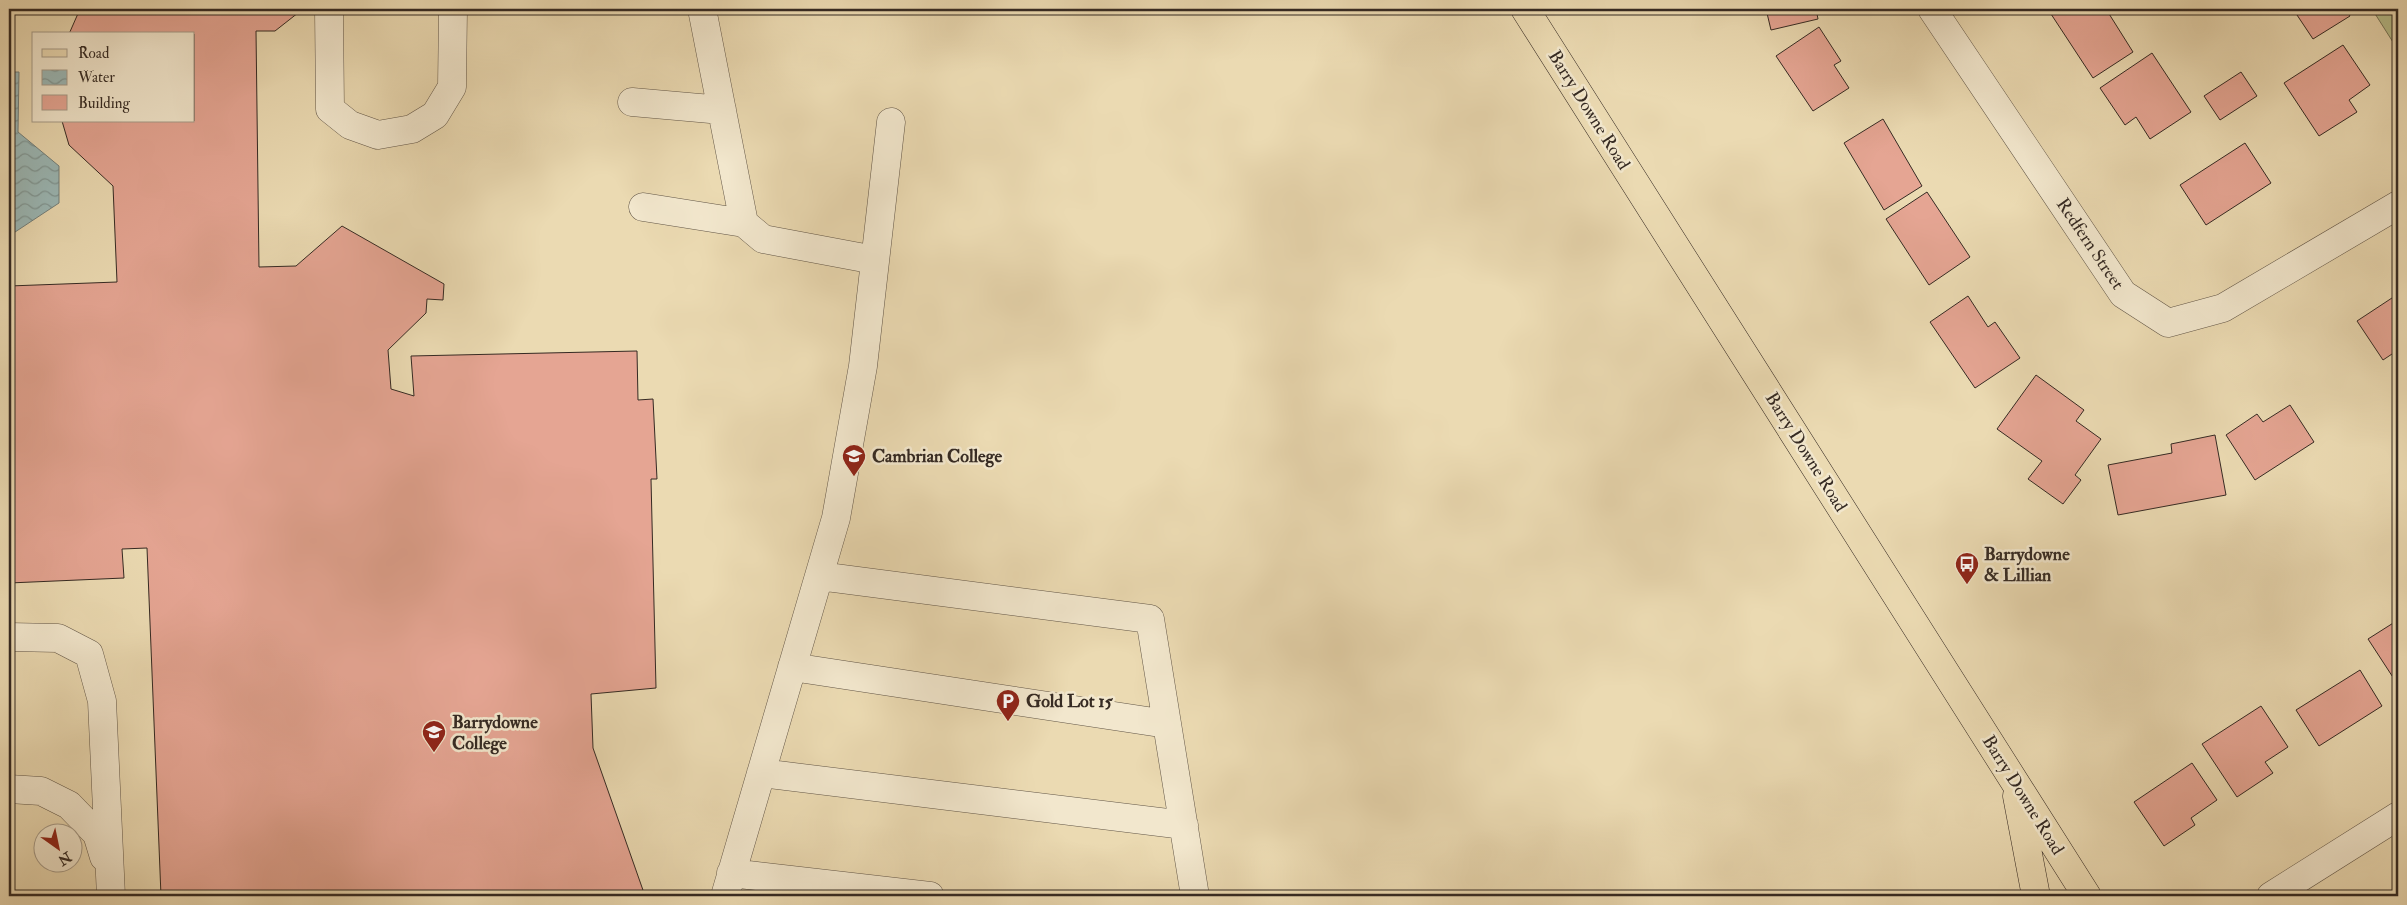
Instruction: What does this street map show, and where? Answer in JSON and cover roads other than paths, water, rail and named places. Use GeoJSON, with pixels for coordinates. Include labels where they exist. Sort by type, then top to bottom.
{"type":"FeatureCollection","features":[{"type":"Feature","properties":{"kind":"main road","name":"Barry Downe Road"},"geometry":{"type":"LineString","coordinates":[[1525,9],[2087,896]]}},
{"type":"Feature","properties":{"kind":"main road"},"geometry":{"type":"LineString","coordinates":[[2014,780],[2036,896]]}},
{"type":"Feature","properties":{"kind":"street"},"geometry":{"type":"LineString","coordinates":[[329,9],[330,109],[350,124],[378,134],[412,129],[435,115],[452,87],[453,9]]}},
{"type":"Feature","properties":{"kind":"street"},"geometry":{"type":"LineString","coordinates":[[702,9],[744,223]]}},
{"type":"Feature","properties":{"kind":"street","name":"Redfern Street"},"geometry":{"type":"LineString","coordinates":[[1932,9],[2124,294],[2168,323],[2223,308],[2398,205]]}},
{"type":"Feature","properties":{"kind":"street"},"geometry":{"type":"LineString","coordinates":[[632,102],[722,110]]}},
{"type":"Feature","properties":{"kind":"street"},"geometry":{"type":"LineString","coordinates":[[891,122],[863,366],[839,499],[819,576],[728,885],[930,896]]}},
{"type":"Feature","properties":{"kind":"street"},"geometry":{"type":"LineString","coordinates":[[643,207],[744,223],[763,239],[875,260]]}},
{"type":"Feature","properties":{"kind":"street"},"geometry":{"type":"LineString","coordinates":[[819,576],[1150,619],[1196,896]]}},
{"type":"Feature","properties":{"kind":"street"},"geometry":{"type":"LineString","coordinates":[[9,637],[58,638],[89,654],[102,701],[111,887]]}},
{"type":"Feature","properties":{"kind":"street"},"geometry":{"type":"LineString","coordinates":[[792,667],[1167,724]]}},
{"type":"Feature","properties":{"kind":"street"},"geometry":{"type":"LineString","coordinates":[[761,773],[1184,825]]}},
{"type":"Feature","properties":{"kind":"street"},"geometry":{"type":"LineString","coordinates":[[9,789],[41,792],[69,805],[97,834],[111,887]]}},
{"type":"Feature","properties":{"kind":"street"},"geometry":{"type":"LineString","coordinates":[[2271,896],[2398,816]]}},
{"type":"Feature","properties":{"kind":"water"},"geometry":{"type":"Polygon","coordinates":[[[9,72],[19,72],[18,132],[59,166],[59,203],[9,236],[9,72]]]}},
{"type":"Feature","properties":{"kind":"place","name":"Cambrian College"},"geometry":{"type":"Point","coordinates":[854,477]}},
{"type":"Feature","properties":{"kind":"place","name":"Barrydowne & Lillian"},"geometry":{"type":"Point","coordinates":[1967,585]}},
{"type":"Feature","properties":{"kind":"place","name":"Gold Lot 15"},"geometry":{"type":"Point","coordinates":[1008,722]}},
{"type":"Feature","properties":{"kind":"place","name":"Barrydowne College"},"geometry":{"type":"Point","coordinates":[434,753]}}]}
